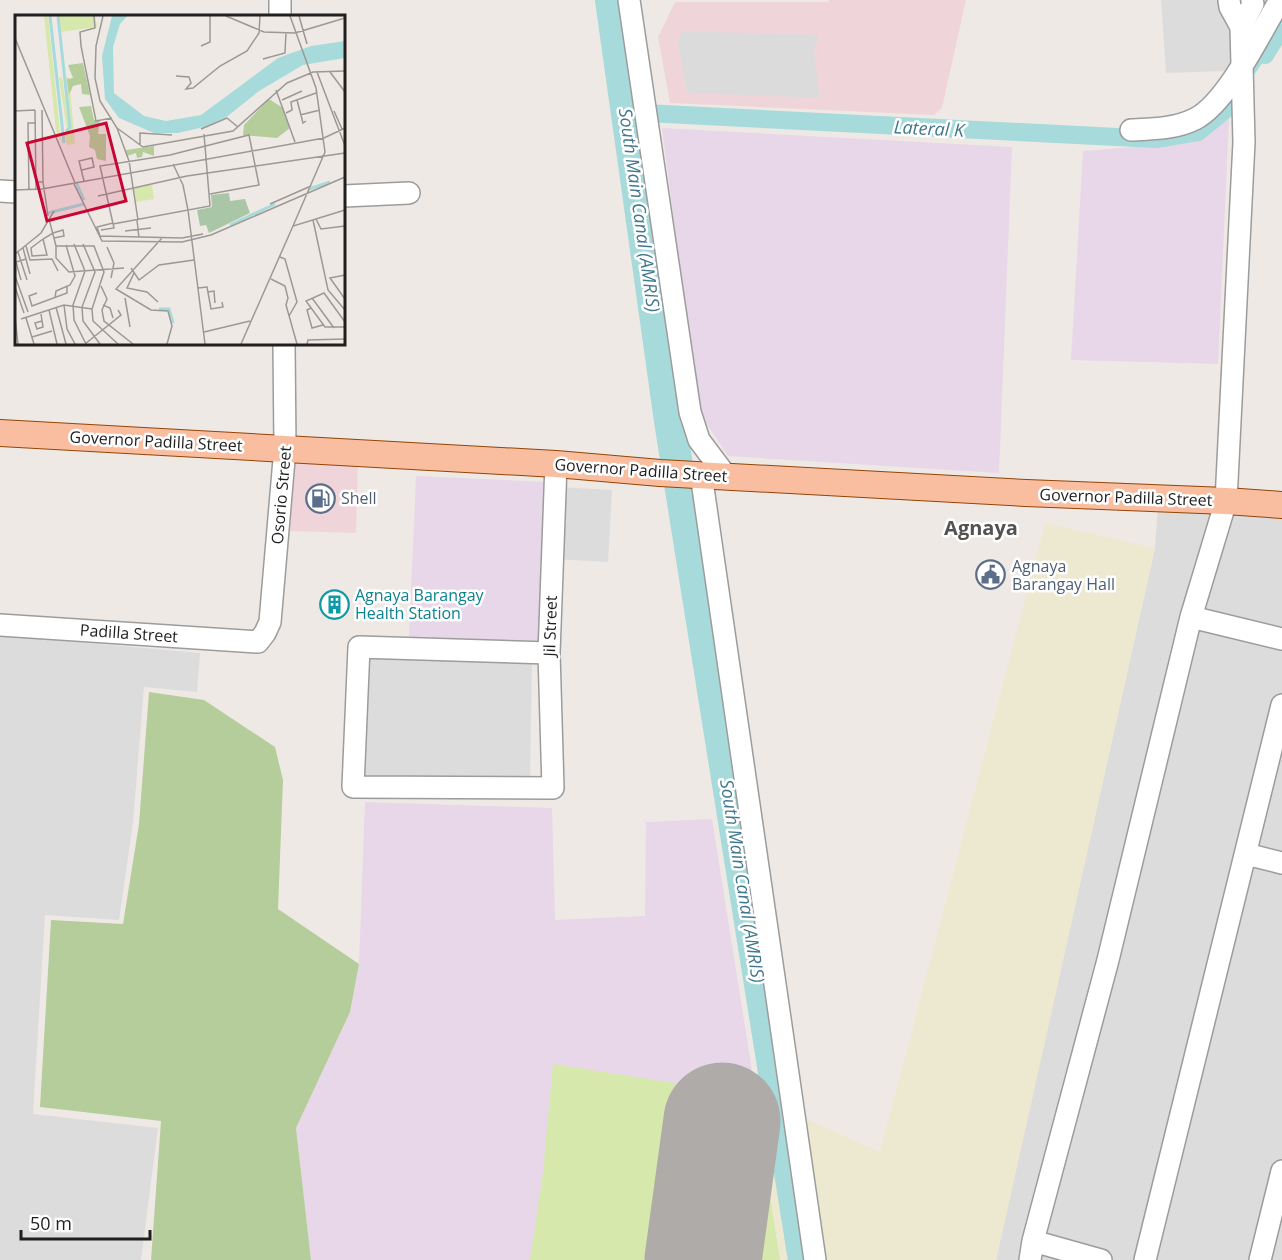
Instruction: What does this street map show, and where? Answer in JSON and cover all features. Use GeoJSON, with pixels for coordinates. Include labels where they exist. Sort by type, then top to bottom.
{"type":"FeatureCollection","features":[{"type":"Feature","properties":{"kind":"main road","name":"Governor Padilla Street"},"geometry":{"type":"LineString","coordinates":[[0,433],[556,464],[660,473],[1282,505]]}},
{"type":"Feature","properties":{"kind":"street"},"geometry":{"type":"LineString","coordinates":[[629,0],[690,412],[708,475],[815,1260]]}},
{"type":"Feature","properties":{"kind":"street"},"geometry":{"type":"LineString","coordinates":[[1101,1260],[1032,1251],[1108,960],[1191,617],[1226,501],[1244,142],[1241,27],[1230,7],[1229,0]]}},
{"type":"Feature","properties":{"kind":"street"},"geometry":{"type":"LineString","coordinates":[[1241,27],[1252,0]]}},
{"type":"Feature","properties":{"kind":"street"},"geometry":{"type":"LineString","coordinates":[[1131,130],[1172,128],[1196,119],[1220,99],[1281,0]]}},
{"type":"Feature","properties":{"kind":"street"},"geometry":{"type":"LineString","coordinates":[[0,191],[15,192]]}},
{"type":"Feature","properties":{"kind":"street"},"geometry":{"type":"LineString","coordinates":[[345,196],[409,193]]}},
{"type":"Feature","properties":{"kind":"street","name":"Osorio Street"},"geometry":{"type":"LineString","coordinates":[[258,642],[270,622],[285,448],[284,345]]}},
{"type":"Feature","properties":{"kind":"street","name":"Jil Street"},"geometry":{"type":"LineString","coordinates":[[549,653],[359,647],[353,787],[553,788],[549,653],[556,464]]}},
{"type":"Feature","properties":{"kind":"street"},"geometry":{"type":"LineString","coordinates":[[1191,617],[1282,639]]}},
{"type":"Feature","properties":{"kind":"street","name":"Padilla Street"},"geometry":{"type":"LineString","coordinates":[[0,625],[258,642]]}},
{"type":"Feature","properties":{"kind":"street"},"geometry":{"type":"LineString","coordinates":[[1145,1260],[1282,705]]}},
{"type":"Feature","properties":{"kind":"street"},"geometry":{"type":"LineString","coordinates":[[1246,854],[1282,863]]}},
{"type":"Feature","properties":{"kind":"street"},"geometry":{"type":"LineString","coordinates":[[1260,1260],[1282,1172]]}},
{"type":"Feature","properties":{"kind":"shaded area"},"geometry":{"type":"Polygon","coordinates":[[[829,0],[966,0],[942,108],[934,115],[670,103],[658,37],[675,2],[828,2],[829,0]]]}},
{"type":"Feature","properties":{"kind":"shaded area"},"geometry":{"type":"Polygon","coordinates":[[[1161,0],[1271,0],[1225,71],[1166,73],[1161,0]]]}},
{"type":"Feature","properties":{"kind":"shaded area"},"geometry":{"type":"Polygon","coordinates":[[[683,31],[819,35],[814,50],[820,98],[687,93],[678,40],[683,31]]]}},
{"type":"Feature","properties":{"kind":"shaded area"},"geometry":{"type":"Polygon","coordinates":[[[1229,119],[1218,364],[1071,360],[1083,151],[1183,143],[1208,133],[1229,119]]]}},
{"type":"Feature","properties":{"kind":"shaded area"},"geometry":{"type":"Polygon","coordinates":[[[662,128],[1012,147],[999,473],[728,456],[698,411],[662,128]]]}},
{"type":"Feature","properties":{"kind":"shaded area"},"geometry":{"type":"Polygon","coordinates":[[[291,458],[358,460],[356,533],[288,531],[291,458]]]}},
{"type":"Feature","properties":{"kind":"shaded area"},"geometry":{"type":"Polygon","coordinates":[[[416,476],[547,482],[539,644],[409,638],[416,476]]]}},
{"type":"Feature","properties":{"kind":"shaded area"},"geometry":{"type":"Polygon","coordinates":[[[559,487],[612,490],[608,562],[555,559],[559,487]]]}},
{"type":"Feature","properties":{"kind":"shaded area"},"geometry":{"type":"Polygon","coordinates":[[[1158,506],[1222,510],[1282,518],[1282,1260],[996,1260],[1155,548],[1158,506]]]}},
{"type":"Feature","properties":{"kind":"shaded area"},"geometry":{"type":"Polygon","coordinates":[[[1045,523],[1155,548],[996,1260],[780,1260],[753,1097],[880,1152],[1045,523]]]}},
{"type":"Feature","properties":{"kind":"shaded area"},"geometry":{"type":"Polygon","coordinates":[[[0,635],[200,653],[197,692],[144,687],[133,823],[119,920],[45,915],[33,1114],[158,1128],[141,1260],[0,1260],[0,635]]]}},
{"type":"Feature","properties":{"kind":"shaded area"},"geometry":{"type":"Polygon","coordinates":[[[362,657],[532,662],[530,779],[361,777],[362,657]]]}},
{"type":"Feature","properties":{"kind":"shaded area"},"geometry":{"type":"Polygon","coordinates":[[[365,802],[552,808],[555,920],[645,916],[646,822],[712,819],[754,1083],[753,1097],[740,1071],[686,1085],[553,1064],[543,1173],[530,1260],[311,1260],[296,1128],[350,1012],[359,964],[365,802]]]}},
{"type":"Feature","properties":{"kind":"shaded area"},"geometry":{"type":"Polygon","coordinates":[[[553,1064],[686,1085],[700,1068],[740,1071],[753,1097],[780,1260],[530,1260],[543,1173],[553,1064]]]}},
{"type":"Feature","properties":{"kind":"green space"},"geometry":{"type":"Polygon","coordinates":[[[149,692],[204,700],[275,747],[283,780],[278,909],[359,964],[350,1012],[296,1128],[311,1260],[151,1260],[161,1121],[40,1107],[51,920],[123,924],[139,824],[149,692]]]}},
{"type":"Feature","properties":{"kind":"green space"},"geometry":{"type":"Polygon","coordinates":[[[553,1064],[686,1085],[662,1260],[530,1260],[543,1173],[553,1064]]]}},
{"type":"Feature","properties":{"kind":"green space"},"geometry":{"type":"Polygon","coordinates":[[[762,1146],[780,1260],[746,1260],[762,1146]]]}},
{"type":"Feature","properties":{"kind":"waterway","name":"South Main Canal (AMRIS)"},"geometry":{"type":"LineString","coordinates":[[611,0],[670,421],[804,1260]]}},
{"type":"Feature","properties":{"kind":"waterway","name":"Lateral K"},"geometry":{"type":"LineString","coordinates":[[1265,55],[1282,28]]}},
{"type":"Feature","properties":{"kind":"waterway"},"geometry":{"type":"LineString","coordinates":[[1250,76],[1265,55]]}},
{"type":"Feature","properties":{"kind":"waterway"},"geometry":{"type":"LineString","coordinates":[[1224,111],[1236,96]]}},
{"type":"Feature","properties":{"kind":"waterway","name":"Lateral K"},"geometry":{"type":"LineString","coordinates":[[627,114],[645,113],[1156,139],[1198,132],[1224,111]]}},
{"type":"Feature","properties":{"kind":"taxiway"},"geometry":{"type":"LineString","coordinates":[[687,1260],[705,1246]]}},
{"type":"Feature","properties":{"kind":"runway"},"geometry":{"type":"LineString","coordinates":[[703,1260],[722,1121]]}},
{"type":"Feature","properties":{"kind":"place","name":"Shell"},"geometry":{"type":"Point","coordinates":[320,498]}},
{"type":"Feature","properties":{"kind":"place","name":"Agnaya Barangay Hall"},"geometry":{"type":"Point","coordinates":[991,575]}},
{"type":"Feature","properties":{"kind":"place","name":"Agnaya Barangay Health Station"},"geometry":{"type":"Point","coordinates":[334,604]}},
{"type":"Feature","properties":{"kind":"district","name":"Agnaya"},"geometry":{"type":"Point","coordinates":[981,527]}}]}
